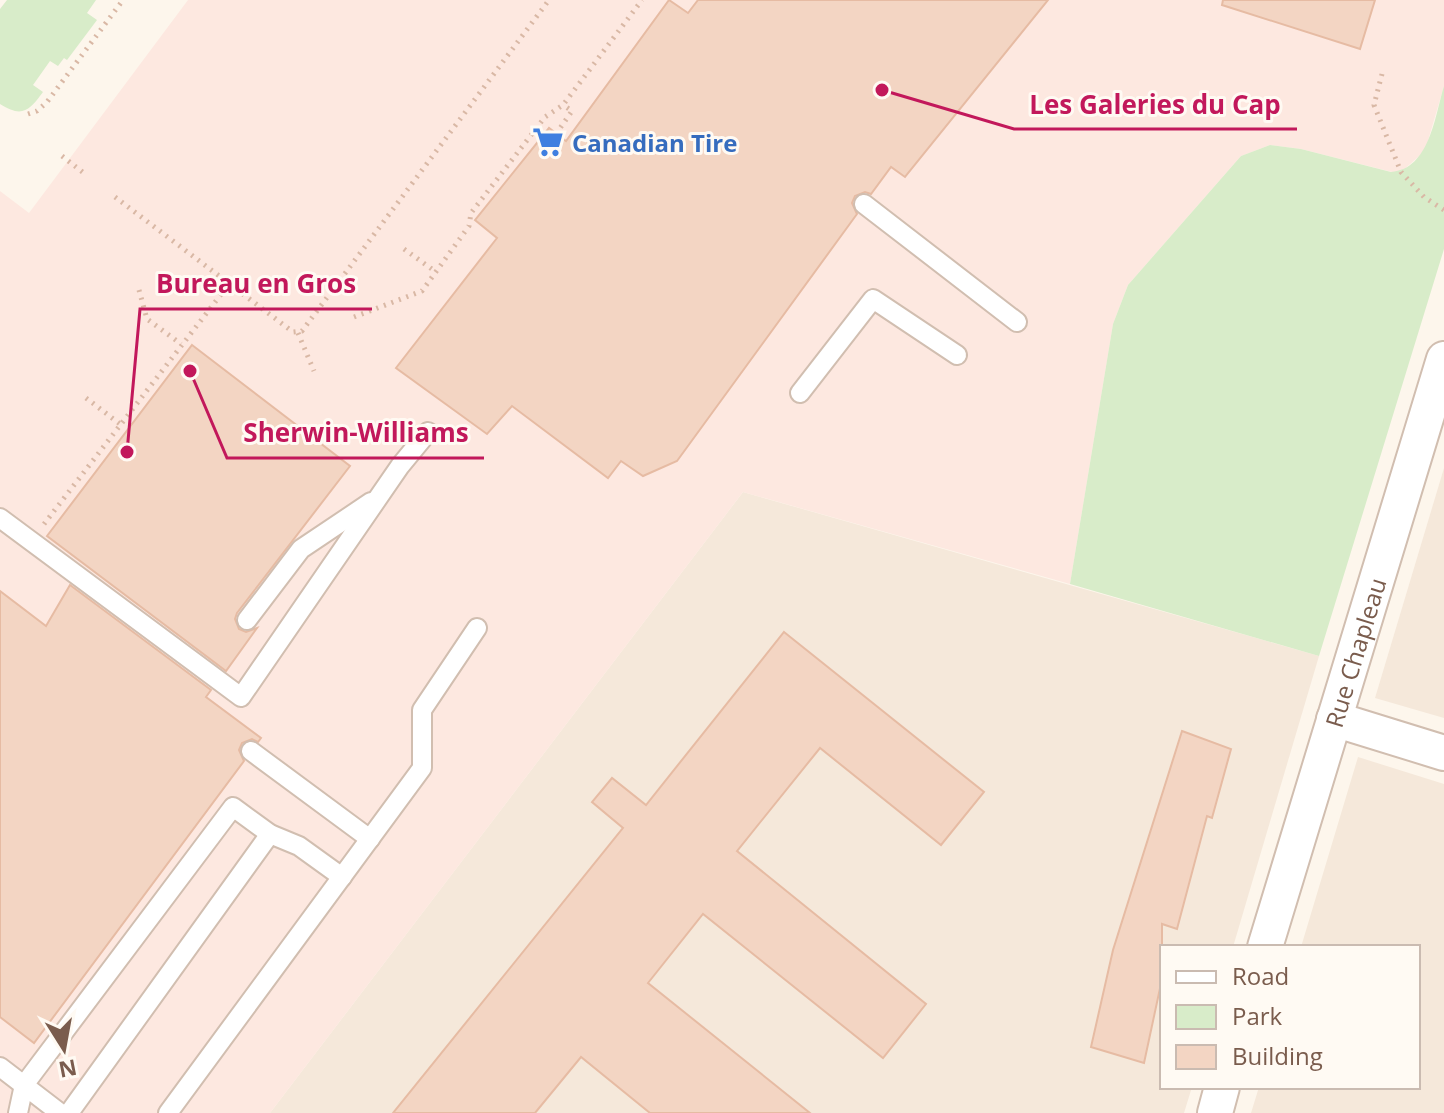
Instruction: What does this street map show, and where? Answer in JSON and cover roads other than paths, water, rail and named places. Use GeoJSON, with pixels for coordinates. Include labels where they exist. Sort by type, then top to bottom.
{"type":"FeatureCollection","features":[{"type":"Feature","properties":{"kind":"street","name":"Rue Chapleau"},"geometry":{"type":"LineString","coordinates":[[1266,945],[1444,359]]}},
{"type":"Feature","properties":{"kind":"street"},"geometry":{"type":"LineString","coordinates":[[1334,719],[1444,753]]}},
{"type":"Feature","properties":{"kind":"street"},"geometry":{"type":"LineString","coordinates":[[1215,1113],[1221,1089]]}},
{"type":"Feature","properties":{"kind":"lane"},"geometry":{"type":"LineString","coordinates":[[864,204],[1017,322]]}},
{"type":"Feature","properties":{"kind":"lane"},"geometry":{"type":"LineString","coordinates":[[800,393],[873,299],[957,355]]}},
{"type":"Feature","properties":{"kind":"lane"},"geometry":{"type":"LineString","coordinates":[[0,518],[241,697],[379,497],[428,432]]}},
{"type":"Feature","properties":{"kind":"lane"},"geometry":{"type":"LineString","coordinates":[[247,620],[301,549],[379,497]]}},
{"type":"Feature","properties":{"kind":"lane"},"geometry":{"type":"LineString","coordinates":[[168,1113],[422,768],[422,710],[477,628]]}},
{"type":"Feature","properties":{"kind":"lane"},"geometry":{"type":"LineString","coordinates":[[251,751],[370,839]]}},
{"type":"Feature","properties":{"kind":"lane"},"geometry":{"type":"LineString","coordinates":[[18,1113],[24,1085],[233,807],[270,834],[299,846],[342,877]]}},
{"type":"Feature","properties":{"kind":"lane"},"geometry":{"type":"LineString","coordinates":[[69,1113],[270,834]]}},
{"type":"Feature","properties":{"kind":"lane"},"geometry":{"type":"LineString","coordinates":[[0,1067],[60,1113]]}},
{"type":"Feature","properties":{"kind":"place","name":"Les Galeries du Cap"},"geometry":{"type":"Point","coordinates":[882,90]}},
{"type":"Feature","properties":{"kind":"place","name":"Canadian Tire"},"geometry":{"type":"Point","coordinates":[548,142]}},
{"type":"Feature","properties":{"kind":"place","name":"Sherwin-Williams"},"geometry":{"type":"Point","coordinates":[190,371]}},
{"type":"Feature","properties":{"kind":"place","name":"Bureau en Gros"},"geometry":{"type":"Point","coordinates":[127,452]}}]}
